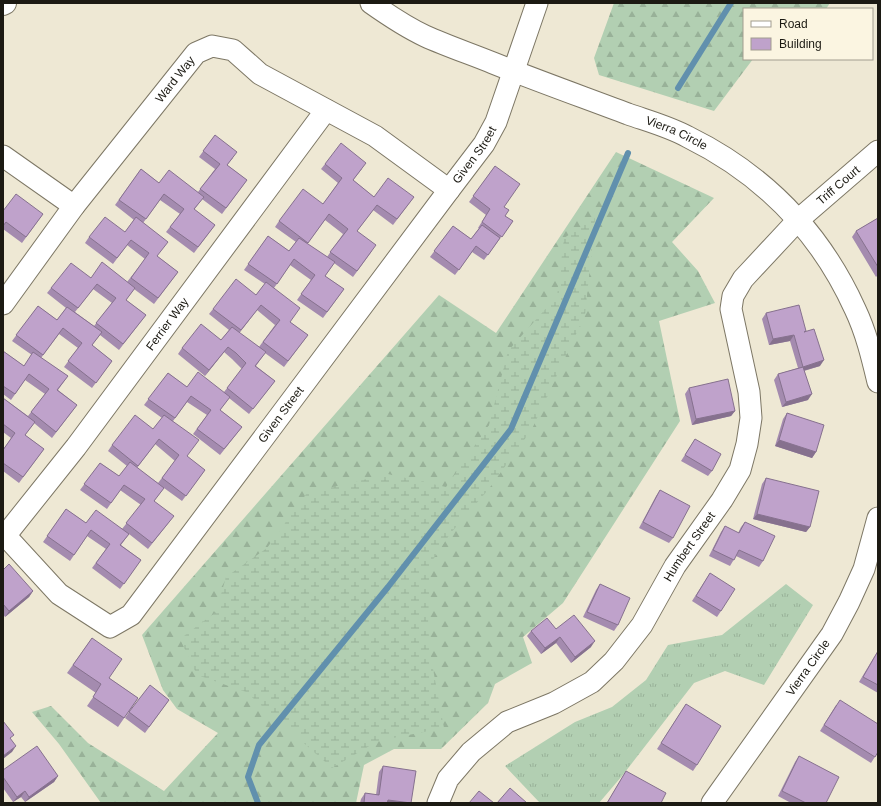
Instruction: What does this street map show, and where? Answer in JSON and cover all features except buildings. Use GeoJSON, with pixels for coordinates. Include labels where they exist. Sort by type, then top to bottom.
{"type":"FeatureCollection","features":[{"type":"Feature","properties":{"kind":"street","name":"Vierra Circle"},"geometry":{"type":"LineString","coordinates":[[371,3],[391,17],[424,36],[514,72],[687,136],[718,153],[748,173],[776,197],[798,220],[820,247],[839,277],[856,310],[868,344],[878,382]]}},
{"type":"Feature","properties":{"kind":"street","name":"Given Street"},"geometry":{"type":"LineString","coordinates":[[4,535],[59,594],[110,627],[131,615],[448,190],[484,144],[496,122],[537,3]]}},
{"type":"Feature","properties":{"kind":"street","name":"Ward Way"},"geometry":{"type":"LineString","coordinates":[[3,304],[74,206],[196,53],[212,46],[233,50],[260,74],[375,136],[448,190]]}},
{"type":"Feature","properties":{"kind":"street","name":"Ferrier Way"},"geometry":{"type":"LineString","coordinates":[[4,535],[76,447],[326,110]]}},
{"type":"Feature","properties":{"kind":"street","name":"Triff Court"},"geometry":{"type":"LineString","coordinates":[[798,220],[878,151]]}},
{"type":"Feature","properties":{"kind":"street"},"geometry":{"type":"LineString","coordinates":[[3,156],[74,206]]}},
{"type":"Feature","properties":{"kind":"street","name":"Humbert Street"},"geometry":{"type":"LineString","coordinates":[[438,803],[448,779],[471,752],[506,722],[554,703],[592,682],[614,661],[642,625],[675,566],[722,500],[740,470],[747,444],[751,418],[749,392],[731,309],[734,296],[743,279],[798,220]]}},
{"type":"Feature","properties":{"kind":"street","name":"Vierra Circle"},"geometry":{"type":"LineString","coordinates":[[712,803],[832,634],[864,569],[878,518]]}},
{"type":"Feature","properties":{"kind":"green space"},"geometry":{"type":"Polygon","coordinates":[[[614,3],[830,3],[827,8],[743,8],[743,60],[752,60],[714,111],[599,75],[594,58],[614,3]]]}},
{"type":"Feature","properties":{"kind":"green space"},"geometry":{"type":"Polygon","coordinates":[[[616,152],[714,198],[672,242],[698,271],[715,303],[659,321],[680,421],[563,603],[523,637],[532,663],[495,684],[488,703],[441,749],[394,749],[364,765],[356,803],[101,803],[59,744],[32,712],[51,706],[88,743],[164,791],[218,733],[177,709],[163,690],[142,635],[439,295],[496,333],[616,152]]]}},
{"type":"Feature","properties":{"kind":"green space"},"geometry":{"type":"Polygon","coordinates":[[[595,218],[585,315],[532,429],[488,490],[450,534],[430,564],[428,626],[431,658],[444,728],[378,741],[332,768],[246,692],[197,675],[180,639],[216,612],[226,577],[267,548],[307,493],[388,474],[446,487],[489,425],[508,351],[557,296],[564,238],[595,218]]]}},
{"type":"Feature","properties":{"kind":"green space"},"geometry":{"type":"Polygon","coordinates":[[[786,584],[813,605],[764,685],[725,671],[694,683],[622,776],[599,803],[540,803],[505,766],[575,722],[612,707],[646,680],[668,645],[722,635],[786,584]]]}},
{"type":"Feature","properties":{"kind":"waterway"},"geometry":{"type":"LineString","coordinates":[[678,88],[731,3]]}},
{"type":"Feature","properties":{"kind":"waterway"},"geometry":{"type":"LineString","coordinates":[[258,803],[248,777],[259,745],[388,587],[511,429],[628,153]]}}]}
